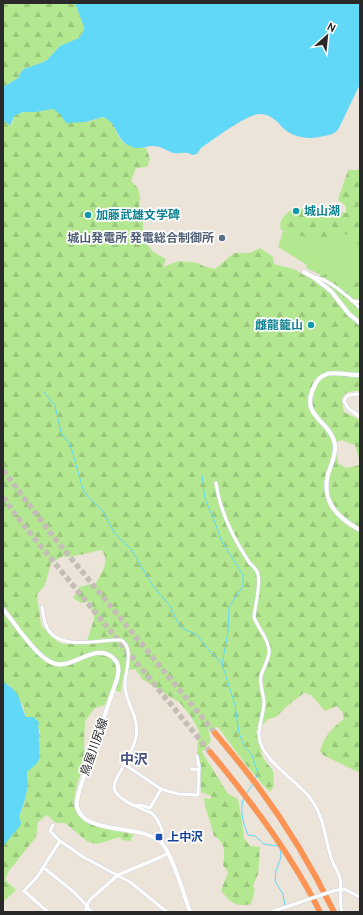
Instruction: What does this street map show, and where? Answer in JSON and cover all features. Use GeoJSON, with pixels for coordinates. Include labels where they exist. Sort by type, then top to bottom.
{"type":"FeatureCollection","features":[{"type":"Feature","properties":{"kind":"highway"},"geometry":{"type":"LineString","coordinates":[[215,733],[259,788],[302,854],[334,912]]}},
{"type":"Feature","properties":{"kind":"highway"},"geometry":{"type":"LineString","coordinates":[[210,752],[242,790],[278,839],[293,862],[320,912]]}},
{"type":"Feature","properties":{"kind":"main road"},"geometry":{"type":"LineString","coordinates":[[304,272],[331,291],[349,314],[360,323]]}},
{"type":"Feature","properties":{"kind":"main road"},"geometry":{"type":"LineString","coordinates":[[360,375],[331,374],[322,377],[313,388],[309,400],[309,406],[312,412],[332,437],[334,442],[335,453],[326,486],[330,502],[333,508],[345,521],[360,530]]}},
{"type":"Feature","properties":{"kind":"main road","name":"鳥屋川尻線"},"geometry":{"type":"LineString","coordinates":[[3,609],[31,644],[52,663],[60,665],[102,652],[109,654],[116,661],[118,673],[114,688],[80,788],[77,806],[81,814],[90,822],[149,835],[161,842]]}},
{"type":"Feature","properties":{"kind":"main road"},"geometry":{"type":"LineString","coordinates":[[161,842],[168,853],[190,912]]}},
{"type":"Feature","properties":{"kind":"street"},"geometry":{"type":"LineString","coordinates":[[313,277],[318,277],[325,281],[360,308]]}},
{"type":"Feature","properties":{"kind":"street"},"geometry":{"type":"LineString","coordinates":[[352,301],[360,302]]}},
{"type":"Feature","properties":{"kind":"street"},"geometry":{"type":"LineString","coordinates":[[360,394],[348,396],[344,401],[348,408],[360,417]]}},
{"type":"Feature","properties":{"kind":"street"},"geometry":{"type":"LineString","coordinates":[[216,483],[218,498],[234,537],[258,573],[259,581],[254,617],[266,640],[269,652],[261,676],[264,702],[259,735],[260,739],[272,762],[303,790],[315,805],[326,835],[332,859],[338,871],[341,889],[342,912]]}},
{"type":"Feature","properties":{"kind":"street"},"geometry":{"type":"LineString","coordinates":[[42,607],[48,630],[60,640],[90,643],[121,640],[126,645],[128,657],[125,689],[135,717],[137,733],[134,745],[115,782],[114,789],[118,795],[125,800],[151,813],[159,823],[162,831],[163,840],[161,842]]}},
{"type":"Feature","properties":{"kind":"street"},"geometry":{"type":"LineString","coordinates":[[124,764],[161,789],[178,794],[198,795],[199,770],[197,756]]}},
{"type":"Feature","properties":{"kind":"street"},"geometry":{"type":"LineString","coordinates":[[192,769],[199,770]]}},
{"type":"Feature","properties":{"kind":"street"},"geometry":{"type":"LineString","coordinates":[[136,806],[140,805],[150,808],[161,789]]}},
{"type":"Feature","properties":{"kind":"street"},"geometry":{"type":"LineString","coordinates":[[53,825],[50,831],[60,841],[84,858],[130,882],[167,912]]}},
{"type":"Feature","properties":{"kind":"street"},"geometry":{"type":"LineString","coordinates":[[48,912],[24,891],[44,868],[60,841]]}},
{"type":"Feature","properties":{"kind":"street"},"geometry":{"type":"LineString","coordinates":[[85,912],[93,897],[118,875],[168,853]]}},
{"type":"Feature","properties":{"kind":"street"},"geometry":{"type":"LineString","coordinates":[[44,868],[74,892],[92,912]]}},
{"type":"Feature","properties":{"kind":"street"},"geometry":{"type":"LineString","coordinates":[[271,912],[341,889],[360,897]]}},
{"type":"Feature","properties":{"kind":"green space"},"geometry":{"type":"Polygon","coordinates":[[[3,3],[75,3],[84,27],[83,32],[79,38],[60,46],[46,61],[24,69],[18,78],[3,87],[3,3]]]}},
{"type":"Feature","properties":{"kind":"green space"},"geometry":{"type":"Polygon","coordinates":[[[53,109],[83,122],[105,118],[112,123],[118,136],[124,143],[136,147],[146,148],[150,159],[147,167],[136,168],[131,181],[138,188],[140,197],[139,205],[143,217],[143,238],[153,252],[166,259],[163,267],[179,261],[198,263],[215,269],[234,253],[250,253],[260,248],[273,257],[274,264],[294,269],[307,277],[318,279],[323,266],[360,279],[360,300],[355,299],[352,303],[360,310],[360,391],[346,393],[342,402],[344,412],[360,420],[360,463],[355,445],[341,440],[336,443],[338,463],[346,468],[360,465],[360,770],[358,772],[323,755],[320,751],[329,733],[344,719],[342,711],[337,706],[325,711],[311,695],[304,693],[276,717],[268,719],[256,732],[263,758],[273,771],[274,786],[270,792],[236,752],[218,727],[208,729],[211,741],[202,752],[228,794],[238,799],[244,838],[250,846],[260,847],[258,874],[253,886],[255,890],[251,904],[241,905],[234,903],[221,891],[228,872],[223,865],[223,845],[214,836],[206,807],[204,798],[210,799],[211,796],[201,792],[200,761],[197,754],[199,731],[190,715],[180,703],[142,679],[135,669],[129,670],[123,676],[121,692],[111,690],[105,705],[95,708],[85,721],[84,749],[87,753],[74,798],[76,812],[81,818],[89,823],[108,829],[134,834],[130,841],[122,840],[120,837],[97,844],[88,842],[65,823],[56,823],[47,815],[38,822],[36,837],[8,872],[5,880],[16,890],[3,902],[3,846],[21,822],[19,818],[27,790],[27,772],[40,754],[38,740],[40,731],[26,717],[22,704],[10,686],[3,682],[3,120],[9,125],[12,124],[14,116],[17,113],[53,109]],[[102,550],[76,556],[63,556],[51,563],[45,585],[37,594],[41,625],[57,641],[63,644],[86,644],[94,619],[94,615],[91,611],[92,601],[81,603],[73,598],[79,587],[96,583],[103,571],[105,563],[102,550]]]}},
{"type":"Feature","properties":{"kind":"green space"},"geometry":{"type":"Polygon","coordinates":[[[348,170],[360,170],[360,261],[324,244],[281,230],[280,226],[281,220],[292,209],[327,209],[346,213],[346,206],[338,200],[348,170]]]}},
{"type":"Feature","properties":{"kind":"green space"},"geometry":{"type":"Polygon","coordinates":[[[283,231],[323,242],[336,233],[351,235],[360,247],[360,282],[326,273],[323,276],[306,268],[307,265],[278,247],[283,231]]]}},
{"type":"Feature","properties":{"kind":"water"},"geometry":{"type":"Polygon","coordinates":[[[75,3],[360,3],[360,84],[339,128],[332,134],[313,138],[297,136],[283,128],[276,120],[264,114],[260,114],[247,118],[201,148],[197,154],[192,155],[186,153],[174,153],[156,146],[143,148],[132,147],[122,140],[112,123],[103,117],[86,122],[66,123],[60,114],[53,109],[23,112],[14,116],[11,124],[9,125],[3,120],[3,87],[18,78],[24,69],[46,61],[60,46],[79,38],[84,27],[75,3]]]}},
{"type":"Feature","properties":{"kind":"water"},"geometry":{"type":"Polygon","coordinates":[[[3,682],[17,693],[26,717],[33,717],[39,722],[40,757],[38,762],[27,772],[27,790],[19,817],[21,822],[20,826],[3,846],[3,682]]]}},
{"type":"Feature","properties":{"kind":"waterway"},"geometry":{"type":"LineString","coordinates":[[44,392],[55,406],[61,432],[70,444],[83,489],[88,497],[102,510],[115,534],[131,549],[153,586],[170,606],[182,628],[197,635],[222,664]]}},
{"type":"Feature","properties":{"kind":"waterway"},"geometry":{"type":"LineString","coordinates":[[202,475],[205,499],[221,540],[243,575],[243,586],[229,607],[228,632],[222,664],[235,705],[239,733],[244,746],[252,755],[258,774],[255,779]]}},
{"type":"Feature","properties":{"kind":"waterway"},"geometry":{"type":"LineString","coordinates":[[246,794],[253,784]]}},
{"type":"Feature","properties":{"kind":"waterway"},"geometry":{"type":"LineString","coordinates":[[244,797],[242,816],[248,835],[255,836],[264,844],[277,846],[280,848],[281,857],[276,871],[275,881],[283,894],[285,905]]}},
{"type":"Feature","properties":{"kind":"tunnel"},"geometry":{"type":"LineString","coordinates":[[3,470],[52,535],[215,733]]}},
{"type":"Feature","properties":{"kind":"tunnel"},"geometry":{"type":"LineString","coordinates":[[3,497],[21,522],[210,752]]}},
{"type":"Feature","properties":{"kind":"place","name":"城山湖"},"geometry":{"type":"Point","coordinates":[296,211]}},
{"type":"Feature","properties":{"kind":"place","name":"加藤武雄文学碑"},"geometry":{"type":"Point","coordinates":[88,215]}},
{"type":"Feature","properties":{"kind":"place","name":"城山発電所 発電総合制御所"},"geometry":{"type":"Point","coordinates":[222,238]}},
{"type":"Feature","properties":{"kind":"place","name":"雌龍籠山"},"geometry":{"type":"Point","coordinates":[311,325]}},
{"type":"Feature","properties":{"kind":"place","name":"上中沢"},"geometry":{"type":"Point","coordinates":[159,837]}},
{"type":"Feature","properties":{"kind":"district","name":"中沢"},"geometry":{"type":"Point","coordinates":[134,759]}}]}
